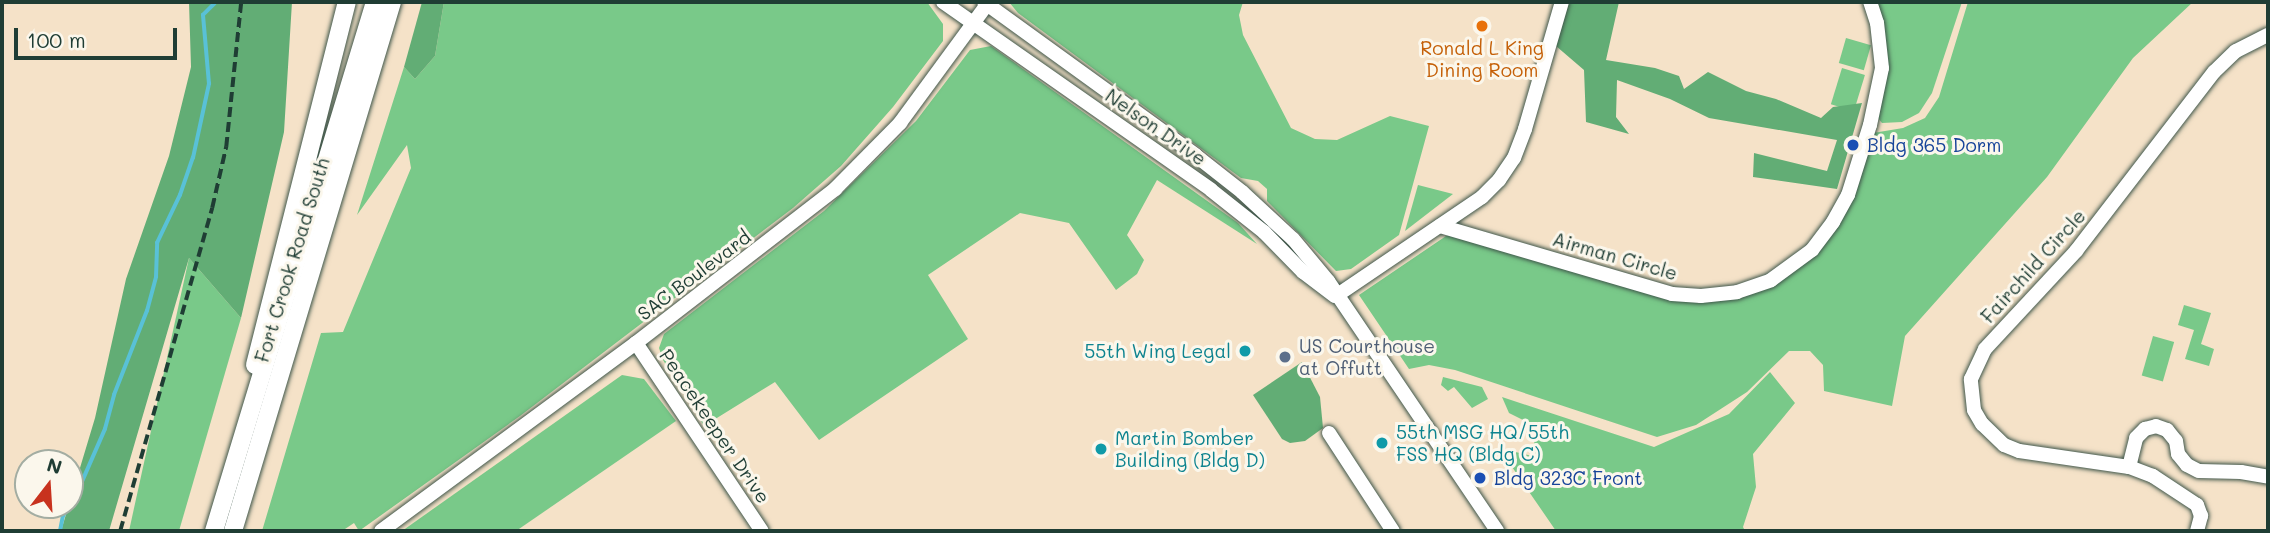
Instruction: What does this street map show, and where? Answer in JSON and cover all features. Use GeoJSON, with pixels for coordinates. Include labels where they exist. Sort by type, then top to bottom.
{"type":"FeatureCollection","features":[{"type":"Feature","properties":{"kind":"main road","name":"Fort Crook Road South"},"geometry":{"type":"LineString","coordinates":[[213,531],[347,2]]}},
{"type":"Feature","properties":{"kind":"main road"},"geometry":{"type":"LineString","coordinates":[[213,531],[375,2]]}},
{"type":"Feature","properties":{"kind":"main road","name":"Fort Crook Road South"},"geometry":{"type":"LineString","coordinates":[[233,531],[392,2]]}},
{"type":"Feature","properties":{"kind":"street","name":"Nelson Drive"},"geometry":{"type":"LineString","coordinates":[[943,2],[1222,198],[1264,232],[1303,272],[1336,296]]}},
{"type":"Feature","properties":{"kind":"street"},"geometry":{"type":"LineString","coordinates":[[1336,296],[1490,190],[1514,158],[1562,2]]}},
{"type":"Feature","properties":{"kind":"street","name":"Airman Circle"},"geometry":{"type":"LineString","coordinates":[[1440,226],[1672,294],[1701,296],[1737,292],[1770,280],[1811,250],[1833,222],[1848,195],[1870,125],[1882,68],[1877,23],[1870,2]]}},
{"type":"Feature","properties":{"kind":"street","name":"Nelson Drive"},"geometry":{"type":"LineString","coordinates":[[987,3],[1242,192],[1313,262],[1400,384],[1497,531]]}},
{"type":"Feature","properties":{"kind":"street","name":"SAC Boulevard"},"geometry":{"type":"LineString","coordinates":[[381,531],[804,216],[858,169],[900,124],[987,3]]}},
{"type":"Feature","properties":{"kind":"street","name":"Fairchild Circle"},"geometry":{"type":"LineString","coordinates":[[2197,531],[2201,516],[2197,505],[2153,476],[2129,467],[2029,452],[2004,445],[1982,424],[1974,410],[1971,379],[1984,349],[2076,251],[2214,72],[2236,51],[2268,34]]}},
{"type":"Feature","properties":{"kind":"street","name":"Peacekeeper Drive"},"geometry":{"type":"LineString","coordinates":[[636,343],[762,531]]}},
{"type":"Feature","properties":{"kind":"street"},"geometry":{"type":"LineString","coordinates":[[2129,467],[2136,438],[2144,429],[2156,426],[2167,430],[2176,441],[2178,454],[2187,465],[2199,471],[2241,472],[2268,477]]}},
{"type":"Feature","properties":{"kind":"street"},"geometry":{"type":"LineString","coordinates":[[1329,433],[1393,531]]}},
{"type":"Feature","properties":{"kind":"green space"},"geometry":{"type":"Polygon","coordinates":[[[189,2],[292,2],[284,132],[241,318],[189,258],[109,531],[61,531],[65,519],[84,519],[84,455],[95,418],[126,279],[169,156],[191,67],[189,2]]]}},
{"type":"Feature","properties":{"kind":"green space"},"geometry":{"type":"Polygon","coordinates":[[[422,2],[444,2],[435,56],[415,79],[404,67],[422,2]]]}},
{"type":"Feature","properties":{"kind":"green space"},"geometry":{"type":"Polygon","coordinates":[[[444,2],[927,2],[943,24],[943,41],[893,107],[841,166],[793,208],[520,416],[359,531],[354,523],[342,531],[262,531],[321,333],[343,332],[411,168],[407,145],[357,215],[404,67],[415,79],[435,56],[444,2]]]}},
{"type":"Feature","properties":{"kind":"green space"},"geometry":{"type":"Polygon","coordinates":[[[1009,2],[1243,2],[1239,15],[1243,35],[1291,128],[1315,139],[1337,140],[1390,116],[1429,126],[1399,235],[1351,269],[1336,271],[1267,201],[1267,189],[1258,181],[1241,178],[1018,13],[1009,2]]]}},
{"type":"Feature","properties":{"kind":"green space"},"geometry":{"type":"Polygon","coordinates":[[[1569,2],[1619,2],[1606,60],[1655,68],[1679,76],[1684,89],[1708,72],[1746,91],[1776,99],[1821,118],[1833,107],[1862,103],[1837,189],[1753,177],[1754,153],[1827,171],[1837,140],[1709,118],[1670,99],[1617,80],[1616,117],[1629,134],[1586,122],[1584,70],[1556,46],[1569,2]]]}},
{"type":"Feature","properties":{"kind":"green space"},"geometry":{"type":"Polygon","coordinates":[[[1876,2],[1962,2],[1932,93],[1919,113],[1902,122],[1882,123],[1878,118],[1876,2]]]}},
{"type":"Feature","properties":{"kind":"green space"},"geometry":{"type":"Polygon","coordinates":[[[1968,2],[2193,2],[2133,58],[2047,177],[1905,336],[1892,406],[1824,391],[1823,365],[1810,351],[1789,351],[1747,392],[1696,425],[1657,437],[1455,370],[1429,365],[1409,369],[1359,295],[1449,234],[1722,299],[1826,241],[1873,133],[1903,128],[1925,118],[1939,97],[1968,2]]]}},
{"type":"Feature","properties":{"kind":"green space"},"geometry":{"type":"Polygon","coordinates":[[[1846,38],[1871,45],[1864,70],[1839,63],[1846,38]]]}},
{"type":"Feature","properties":{"kind":"green space"},"geometry":{"type":"Polygon","coordinates":[[[991,46],[1238,223],[1257,244],[1157,180],[1127,235],[1144,260],[1137,274],[1116,290],[1069,223],[1020,213],[928,275],[968,339],[819,440],[775,382],[704,426],[663,360],[659,348],[664,334],[824,211],[916,121],[970,50],[991,46]]]}},
{"type":"Feature","properties":{"kind":"green space"},"geometry":{"type":"Polygon","coordinates":[[[1842,68],[1865,75],[1854,111],[1831,104],[1842,68]]]}},
{"type":"Feature","properties":{"kind":"green space"},"geometry":{"type":"Polygon","coordinates":[[[1418,185],[1453,194],[1405,231],[1418,185]]]}},
{"type":"Feature","properties":{"kind":"green space"},"geometry":{"type":"Polygon","coordinates":[[[189,258],[241,318],[179,531],[129,531],[189,258]]]}},
{"type":"Feature","properties":{"kind":"green space"},"geometry":{"type":"Polygon","coordinates":[[[2184,305],[2211,313],[2201,344],[2214,349],[2209,366],[2185,359],[2194,330],[2178,325],[2184,305]]]}},
{"type":"Feature","properties":{"kind":"green space"},"geometry":{"type":"Polygon","coordinates":[[[2153,336],[2174,342],[2163,381],[2142,375],[2153,336]]]}},
{"type":"Feature","properties":{"kind":"green space"},"geometry":{"type":"Polygon","coordinates":[[[1302,362],[1320,397],[1323,428],[1305,441],[1290,443],[1282,439],[1253,395],[1302,362]]]}},
{"type":"Feature","properties":{"kind":"green space"},"geometry":{"type":"Polygon","coordinates":[[[1770,372],[1795,403],[1753,454],[1756,487],[1743,527],[1745,531],[1556,531],[1499,448],[1532,456],[1537,427],[1509,413],[1502,397],[1654,447],[1729,414],[1770,372]]]}},
{"type":"Feature","properties":{"kind":"green space"},"geometry":{"type":"Polygon","coordinates":[[[622,375],[644,379],[676,421],[516,531],[402,531],[622,375]]]}},
{"type":"Feature","properties":{"kind":"green space"},"geometry":{"type":"Polygon","coordinates":[[[1443,377],[1482,387],[1488,399],[1472,408],[1454,387],[1448,391],[1441,385],[1443,377]]]}},
{"type":"Feature","properties":{"kind":"waterway"},"geometry":{"type":"LineString","coordinates":[[60,531],[63,516],[74,500],[105,429],[114,395],[147,311],[156,277],[157,243],[180,195],[193,158],[209,84],[203,15],[214,4]]}},
{"type":"Feature","properties":{"kind":"railway"},"geometry":{"type":"LineString","coordinates":[[120,531],[212,208],[226,147],[241,2]]}},
{"type":"Feature","properties":{"kind":"place","name":"Ronald L King Dining Room"},"geometry":{"type":"Point","coordinates":[1482,26]}},
{"type":"Feature","properties":{"kind":"place","name":"Bldg 365 Dorm"},"geometry":{"type":"Point","coordinates":[1853,145]}},
{"type":"Feature","properties":{"kind":"place","name":"55th Wing Legal"},"geometry":{"type":"Point","coordinates":[1245,351]}},
{"type":"Feature","properties":{"kind":"place","name":"US Courthouse at Offutt"},"geometry":{"type":"Point","coordinates":[1285,357]}},
{"type":"Feature","properties":{"kind":"place","name":"55th MSG HQ/55th FSS HQ (Bldg C)"},"geometry":{"type":"Point","coordinates":[1382,443]}},
{"type":"Feature","properties":{"kind":"place","name":"Martin Bomber Building (Bldg D)"},"geometry":{"type":"Point","coordinates":[1101,449]}},
{"type":"Feature","properties":{"kind":"place","name":"Bldg 323C Front"},"geometry":{"type":"Point","coordinates":[1480,478]}}]}
